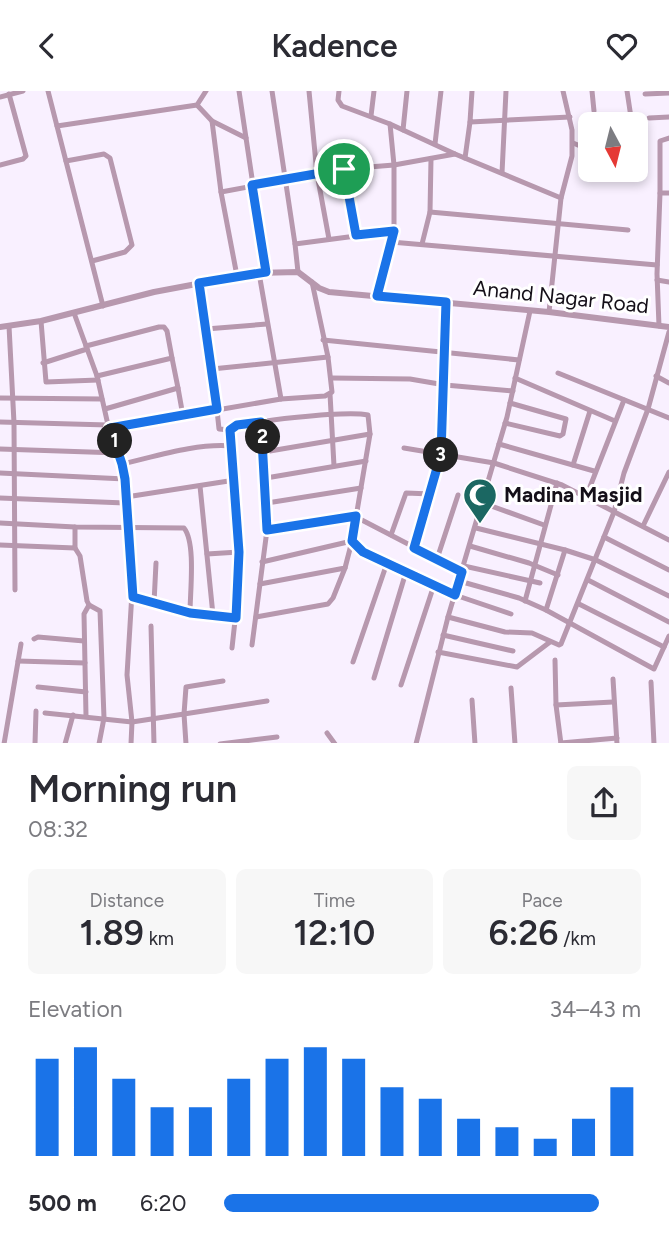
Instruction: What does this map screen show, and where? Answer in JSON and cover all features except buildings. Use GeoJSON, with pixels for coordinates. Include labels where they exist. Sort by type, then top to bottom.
{"type":"FeatureCollection","features":[{"type":"Feature","properties":{"kind":"street"},"geometry":{"type":"LineString","coordinates":[[0,97],[23,91]]}},
{"type":"Feature","properties":{"kind":"street"},"geometry":{"type":"LineString","coordinates":[[48,91],[103,306]]}},
{"type":"Feature","properties":{"kind":"street"},"geometry":{"type":"LineString","coordinates":[[57,126],[197,105],[206,91]]}},
{"type":"Feature","properties":{"kind":"street"},"geometry":{"type":"LineString","coordinates":[[239,91],[267,324],[281,400]]}},
{"type":"Feature","properties":{"kind":"street"},"geometry":{"type":"LineString","coordinates":[[0,327],[41,321],[199,283],[262,272],[298,272],[272,91]]}},
{"type":"Feature","properties":{"kind":"street"},"geometry":{"type":"LineString","coordinates":[[309,91],[317,174],[329,239]]}},
{"type":"Feature","properties":{"kind":"street"},"geometry":{"type":"LineString","coordinates":[[339,91],[338,100],[342,106],[561,198]]}},
{"type":"Feature","properties":{"kind":"street"},"geometry":{"type":"LineString","coordinates":[[371,116],[374,91]]}},
{"type":"Feature","properties":{"kind":"street"},"geometry":{"type":"LineString","coordinates":[[403,130],[407,91]]}},
{"type":"Feature","properties":{"kind":"street"},"geometry":{"type":"LineString","coordinates":[[435,144],[441,91]]}},
{"type":"Feature","properties":{"kind":"street"},"geometry":{"type":"LineString","coordinates":[[465,158],[472,91]]}},
{"type":"Feature","properties":{"kind":"street"},"geometry":{"type":"LineString","coordinates":[[502,173],[506,91]]}},
{"type":"Feature","properties":{"kind":"street"},"geometry":{"type":"LineString","coordinates":[[592,91],[594,111]]}},
{"type":"Feature","properties":{"kind":"street"},"geometry":{"type":"LineString","coordinates":[[627,91],[630,112]]}},
{"type":"Feature","properties":{"kind":"street"},"geometry":{"type":"LineString","coordinates":[[549,312],[561,198],[573,143],[570,117],[562,92]]}},
{"type":"Feature","properties":{"kind":"street"},"geometry":{"type":"LineString","coordinates":[[645,95],[669,93]]}},
{"type":"Feature","properties":{"kind":"street"},"geometry":{"type":"LineString","coordinates":[[0,165],[26,157],[9,94]]}},
{"type":"Feature","properties":{"kind":"street"},"geometry":{"type":"LineString","coordinates":[[197,105],[212,121],[246,138]]}},
{"type":"Feature","properties":{"kind":"street"},"geometry":{"type":"LineString","coordinates":[[470,122],[570,117]]}},
{"type":"Feature","properties":{"kind":"street"},"geometry":{"type":"LineString","coordinates":[[649,118],[669,117]]}},
{"type":"Feature","properties":{"kind":"street"},"geometry":{"type":"LineString","coordinates":[[212,121],[221,192],[237,276]]}},
{"type":"Feature","properties":{"kind":"street"},"geometry":{"type":"LineString","coordinates":[[377,296],[394,231],[394,165],[390,124]]}},
{"type":"Feature","properties":{"kind":"street"},"geometry":{"type":"LineString","coordinates":[[659,326],[658,170],[660,141],[669,138]]}},
{"type":"Feature","properties":{"kind":"street"},"geometry":{"type":"LineString","coordinates":[[573,143],[578,145]]}},
{"type":"Feature","properties":{"kind":"street"},"geometry":{"type":"LineString","coordinates":[[66,161],[106,154],[110,158],[131,247],[125,252],[92,261]]}},
{"type":"Feature","properties":{"kind":"street"},"geometry":{"type":"LineString","coordinates":[[221,192],[344,169],[394,165],[455,154]]}},
{"type":"Feature","properties":{"kind":"street"},"geometry":{"type":"LineString","coordinates":[[422,244],[429,212],[431,159]]}},
{"type":"Feature","properties":{"kind":"street"},"geometry":{"type":"LineString","coordinates":[[344,169],[356,235]]}},
{"type":"Feature","properties":{"kind":"street"},"geometry":{"type":"LineString","coordinates":[[660,193],[669,193]]}},
{"type":"Feature","properties":{"kind":"street"},"geometry":{"type":"LineString","coordinates":[[429,212],[628,230]]}},
{"type":"Feature","properties":{"kind":"street"},"geometry":{"type":"LineString","coordinates":[[295,244],[394,231]]}},
{"type":"Feature","properties":{"kind":"street"},"geometry":{"type":"LineString","coordinates":[[391,242],[555,254],[657,265]]}},
{"type":"Feature","properties":{"kind":"street","name":"Anand Nagar Road"},"geometry":{"type":"LineString","coordinates":[[298,272],[329,292],[549,312],[669,329]]}},
{"type":"Feature","properties":{"kind":"street"},"geometry":{"type":"LineString","coordinates":[[657,280],[669,282]]}},
{"type":"Feature","properties":{"kind":"street"},"geometry":{"type":"LineString","coordinates":[[312,282],[332,378],[330,394],[334,466]]}},
{"type":"Feature","properties":{"kind":"street"},"geometry":{"type":"LineString","coordinates":[[199,283],[219,429],[230,430],[237,425],[261,422],[368,415],[370,434],[352,541],[333,598],[328,604],[256,617]]}},
{"type":"Feature","properties":{"kind":"street"},"geometry":{"type":"LineString","coordinates":[[414,548],[441,454],[446,302]]}},
{"type":"Feature","properties":{"kind":"street"},"geometry":{"type":"LineString","coordinates":[[416,743],[438,652],[505,423],[530,311]]}},
{"type":"Feature","properties":{"kind":"street"},"geometry":{"type":"LineString","coordinates":[[74,313],[98,378],[125,479],[133,597],[128,675],[131,743]]}},
{"type":"Feature","properties":{"kind":"street"},"geometry":{"type":"LineString","coordinates":[[41,321],[45,381],[48,383],[98,378],[172,358]]}},
{"type":"Feature","properties":{"kind":"street"},"geometry":{"type":"LineString","coordinates":[[206,329],[267,324]]}},
{"type":"Feature","properties":{"kind":"street"},"geometry":{"type":"LineString","coordinates":[[9,326],[14,423],[15,590]]}},
{"type":"Feature","properties":{"kind":"street"},"geometry":{"type":"LineString","coordinates":[[43,363],[164,327],[183,416]]}},
{"type":"Feature","properties":{"kind":"street"},"geometry":{"type":"LineString","coordinates":[[448,617],[509,632],[532,633],[561,644],[614,512],[624,473],[666,353],[669,329]]}},
{"type":"Feature","properties":{"kind":"street"},"geometry":{"type":"LineString","coordinates":[[323,340],[446,351],[519,361]]}},
{"type":"Feature","properties":{"kind":"street"},"geometry":{"type":"LineString","coordinates":[[212,369],[328,357]]}},
{"type":"Feature","properties":{"kind":"street"},"geometry":{"type":"LineString","coordinates":[[558,373],[669,418]]}},
{"type":"Feature","properties":{"kind":"street"},"geometry":{"type":"LineString","coordinates":[[656,376],[669,383]]}},
{"type":"Feature","properties":{"kind":"street"},"geometry":{"type":"LineString","coordinates":[[332,378],[410,379],[513,391]]}},
{"type":"Feature","properties":{"kind":"street"},"geometry":{"type":"LineString","coordinates":[[515,378],[615,421]]}},
{"type":"Feature","properties":{"kind":"street"},"geometry":{"type":"LineString","coordinates":[[105,409],[178,388]]}},
{"type":"Feature","properties":{"kind":"street"},"geometry":{"type":"LineString","coordinates":[[0,422],[109,427],[330,394]]}},
{"type":"Feature","properties":{"kind":"street"},"geometry":{"type":"LineString","coordinates":[[0,398],[102,399]]}},
{"type":"Feature","properties":{"kind":"street"},"geometry":{"type":"LineString","coordinates":[[586,497],[624,400]]}},
{"type":"Feature","properties":{"kind":"street"},"geometry":{"type":"LineString","coordinates":[[505,423],[559,436],[563,434],[567,423],[566,419],[510,403]]}},
{"type":"Feature","properties":{"kind":"street"},"geometry":{"type":"LineString","coordinates":[[573,465],[590,411]]}},
{"type":"Feature","properties":{"kind":"street"},"geometry":{"type":"LineString","coordinates":[[252,645],[267,530],[261,422]]}},
{"type":"Feature","properties":{"kind":"street"},"geometry":{"type":"LineString","coordinates":[[230,430],[239,552],[232,648]]}},
{"type":"Feature","properties":{"kind":"street"},"geometry":{"type":"LineString","coordinates":[[264,452],[370,434]]}},
{"type":"Feature","properties":{"kind":"street"},"geometry":{"type":"LineString","coordinates":[[499,444],[594,471]]}},
{"type":"Feature","properties":{"kind":"street"},"geometry":{"type":"LineString","coordinates":[[122,464],[180,451],[232,446]]}},
{"type":"Feature","properties":{"kind":"street"},"geometry":{"type":"LineString","coordinates":[[404,448],[494,463],[557,483],[667,540],[669,532]]}},
{"type":"Feature","properties":{"kind":"street"},"geometry":{"type":"LineString","coordinates":[[0,449],[119,453]]}},
{"type":"Feature","properties":{"kind":"street"},"geometry":{"type":"LineString","coordinates":[[266,478],[366,461]]}},
{"type":"Feature","properties":{"kind":"street"},"geometry":{"type":"LineString","coordinates":[[643,526],[669,472]]}},
{"type":"Feature","properties":{"kind":"street"},"geometry":{"type":"LineString","coordinates":[[0,473],[125,479]]}},
{"type":"Feature","properties":{"kind":"street"},"geometry":{"type":"LineString","coordinates":[[0,498],[125,500],[235,480]]}},
{"type":"Feature","properties":{"kind":"street"},"geometry":{"type":"LineString","coordinates":[[525,601],[557,483]]}},
{"type":"Feature","properties":{"kind":"street"},"geometry":{"type":"LineString","coordinates":[[200,486],[213,615]]}},
{"type":"Feature","properties":{"kind":"street"},"geometry":{"type":"LineString","coordinates":[[267,503],[361,488]]}},
{"type":"Feature","properties":{"kind":"street"},"geometry":{"type":"LineString","coordinates":[[391,535],[406,493],[431,494]]}},
{"type":"Feature","properties":{"kind":"street"},"geometry":{"type":"LineString","coordinates":[[437,559],[458,495]]}},
{"type":"Feature","properties":{"kind":"street"},"geometry":{"type":"LineString","coordinates":[[483,503],[544,525]]}},
{"type":"Feature","properties":{"kind":"street"},"geometry":{"type":"LineString","coordinates":[[267,530],[356,516],[414,548],[463,569],[540,583]]}},
{"type":"Feature","properties":{"kind":"street"},"geometry":{"type":"LineString","coordinates":[[0,523],[75,527],[179,526],[187,531],[190,548],[190,613]]}},
{"type":"Feature","properties":{"kind":"street"},"geometry":{"type":"LineString","coordinates":[[75,527],[75,548],[80,556],[89,605],[84,614],[86,716]]}},
{"type":"Feature","properties":{"kind":"street"},"geometry":{"type":"LineString","coordinates":[[475,528],[565,550],[596,561],[669,596]]}},
{"type":"Feature","properties":{"kind":"street"},"geometry":{"type":"LineString","coordinates":[[604,537],[669,570]]}},
{"type":"Feature","properties":{"kind":"street"},"geometry":{"type":"LineString","coordinates":[[262,562],[352,541]]}},
{"type":"Feature","properties":{"kind":"street"},"geometry":{"type":"LineString","coordinates":[[352,541],[363,552],[455,595],[511,614]]}},
{"type":"Feature","properties":{"kind":"street"},"geometry":{"type":"LineString","coordinates":[[0,545],[75,548]]}},
{"type":"Feature","properties":{"kind":"street"},"geometry":{"type":"LineString","coordinates":[[470,546],[535,565],[558,575]]}},
{"type":"Feature","properties":{"kind":"street"},"geometry":{"type":"LineString","coordinates":[[546,610],[565,550]]}},
{"type":"Feature","properties":{"kind":"street"},"geometry":{"type":"LineString","coordinates":[[207,554],[239,552]]}},
{"type":"Feature","properties":{"kind":"street"},"geometry":{"type":"LineString","coordinates":[[154,603],[156,563]]}},
{"type":"Feature","properties":{"kind":"street"},"geometry":{"type":"LineString","coordinates":[[353,663],[387,563]]}},
{"type":"Feature","properties":{"kind":"street"},"geometry":{"type":"LineString","coordinates":[[260,584],[345,568]]}},
{"type":"Feature","properties":{"kind":"street"},"geometry":{"type":"LineString","coordinates":[[374,678],[406,572]]}},
{"type":"Feature","properties":{"kind":"street"},"geometry":{"type":"LineString","coordinates":[[588,580],[669,622]]}},
{"type":"Feature","properties":{"kind":"street"},"geometry":{"type":"LineString","coordinates":[[459,581],[546,610],[654,669],[669,636]]}},
{"type":"Feature","properties":{"kind":"street"},"geometry":{"type":"LineString","coordinates":[[401,685],[434,585]]}},
{"type":"Feature","properties":{"kind":"street"},"geometry":{"type":"LineString","coordinates":[[133,597],[190,613],[236,618]]}},
{"type":"Feature","properties":{"kind":"street"},"geometry":{"type":"LineString","coordinates":[[579,604],[664,647]]}},
{"type":"Feature","properties":{"kind":"street"},"geometry":{"type":"LineString","coordinates":[[89,605],[100,611],[104,718],[99,743]]}},
{"type":"Feature","properties":{"kind":"street"},"geometry":{"type":"LineString","coordinates":[[151,626],[154,743]]}},
{"type":"Feature","properties":{"kind":"street"},"geometry":{"type":"LineString","coordinates":[[443,635],[513,651]]}},
{"type":"Feature","properties":{"kind":"street"},"geometry":{"type":"LineString","coordinates":[[34,639],[38,637],[84,641]]}},
{"type":"Feature","properties":{"kind":"street"},"geometry":{"type":"LineString","coordinates":[[438,652],[517,667],[550,642]]}},
{"type":"Feature","properties":{"kind":"street"},"geometry":{"type":"LineString","coordinates":[[4,743],[21,644]]}},
{"type":"Feature","properties":{"kind":"street"},"geometry":{"type":"LineString","coordinates":[[555,660],[556,705],[561,743],[617,741],[613,679]]}},
{"type":"Feature","properties":{"kind":"street"},"geometry":{"type":"LineString","coordinates":[[18,661],[85,663]]}},
{"type":"Feature","properties":{"kind":"street"},"geometry":{"type":"LineString","coordinates":[[186,743],[186,687],[223,681]]}},
{"type":"Feature","properties":{"kind":"street"},"geometry":{"type":"LineString","coordinates":[[651,682],[654,743]]}},
{"type":"Feature","properties":{"kind":"street"},"geometry":{"type":"LineString","coordinates":[[38,687],[86,692]]}},
{"type":"Feature","properties":{"kind":"street"},"geometry":{"type":"LineString","coordinates":[[511,688],[515,743]]}},
{"type":"Feature","properties":{"kind":"street"},"geometry":{"type":"LineString","coordinates":[[472,700],[475,743]]}},
{"type":"Feature","properties":{"kind":"street"},"geometry":{"type":"LineString","coordinates":[[45,713],[132,722],[267,701]]}},
{"type":"Feature","properties":{"kind":"street"},"geometry":{"type":"LineString","coordinates":[[556,705],[613,702]]}},
{"type":"Feature","properties":{"kind":"street"},"geometry":{"type":"LineString","coordinates":[[35,743],[36,711]]}},
{"type":"Feature","properties":{"kind":"street"},"geometry":{"type":"LineString","coordinates":[[65,743],[73,715]]}},
{"type":"Feature","properties":{"kind":"street"},"geometry":{"type":"LineString","coordinates":[[327,733],[334,743]]}},
{"type":"Feature","properties":{"kind":"street"},"geometry":{"type":"LineString","coordinates":[[221,743],[253,742],[277,737]]}},
{"type":"Feature","properties":{"kind":"place","name":"Madina Masjid"},"geometry":{"type":"Point","coordinates":[480,525]}},
{"type":"Feature","properties":{"kind":"route"},"geometry":{"type":"LineString","coordinates":[[344,169],[356,235],[394,231],[377,296],[446,302],[441,454],[414,548],[462,572],[455,595],[363,552],[352,541],[356,516],[267,530],[261,422],[237,425],[230,430],[239,552],[236,618],[190,613],[133,597],[125,479],[110,428],[217,409],[199,283],[266,272],[252,185],[344,169]]}}]}
